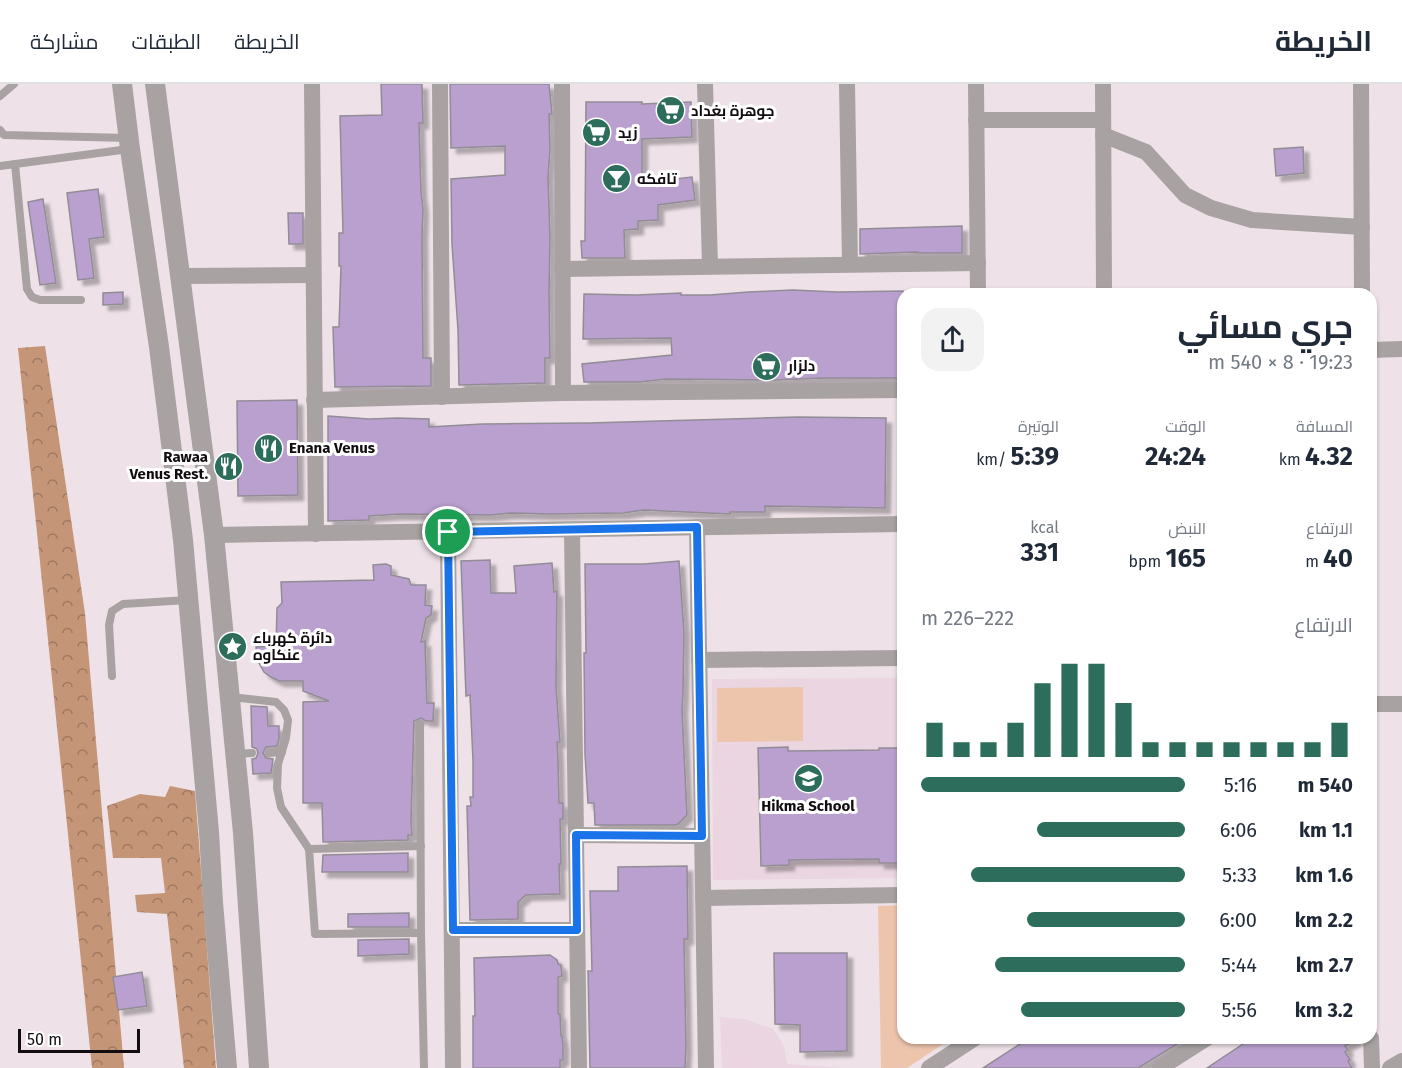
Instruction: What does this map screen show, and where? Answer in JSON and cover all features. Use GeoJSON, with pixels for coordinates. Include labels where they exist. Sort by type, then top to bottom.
{"type":"FeatureCollection","features":[{"type":"Feature","properties":{"kind":"street"},"geometry":{"type":"LineString","coordinates":[[122,84],[159,347],[183,540],[227,1068]]}},
{"type":"Feature","properties":{"kind":"street"},"geometry":{"type":"LineString","coordinates":[[155,84],[213,535],[230,697],[244,754],[245,862],[259,1068]]}},
{"type":"Feature","properties":{"kind":"street"},"geometry":{"type":"LineString","coordinates":[[312,84],[316,534]]}},
{"type":"Feature","properties":{"kind":"street"},"geometry":{"type":"LineString","coordinates":[[440,84],[442,397]]}},
{"type":"Feature","properties":{"kind":"street"},"geometry":{"type":"LineString","coordinates":[[562,84],[563,393]]}},
{"type":"Feature","properties":{"kind":"street"},"geometry":{"type":"LineString","coordinates":[[705,84],[710,266]]}},
{"type":"Feature","properties":{"kind":"street"},"geometry":{"type":"LineString","coordinates":[[848,84],[850,264]]}},
{"type":"Feature","properties":{"kind":"street"},"geometry":{"type":"LineString","coordinates":[[976,84],[978,288]]}},
{"type":"Feature","properties":{"kind":"street"},"geometry":{"type":"LineString","coordinates":[[1103,84],[1104,288]]}},
{"type":"Feature","properties":{"kind":"street"},"geometry":{"type":"LineString","coordinates":[[1361,84],[1362,288]]}},
{"type":"Feature","properties":{"kind":"street"},"geometry":{"type":"LineString","coordinates":[[976,120],[1103,127],[1146,152],[1185,195],[1211,208],[1252,220],[1362,227]]}},
{"type":"Feature","properties":{"kind":"street"},"geometry":{"type":"LineString","coordinates":[[562,268],[978,263]]}},
{"type":"Feature","properties":{"kind":"street"},"geometry":{"type":"LineString","coordinates":[[180,276],[313,275]]}},
{"type":"Feature","properties":{"kind":"street"},"geometry":{"type":"LineString","coordinates":[[1377,350],[1402,349]]}},
{"type":"Feature","properties":{"kind":"street"},"geometry":{"type":"LineString","coordinates":[[314,400],[563,393],[897,390]]}},
{"type":"Feature","properties":{"kind":"street"},"geometry":{"type":"LineString","coordinates":[[213,535],[897,524]]}},
{"type":"Feature","properties":{"kind":"street"},"geometry":{"type":"LineString","coordinates":[[697,527],[706,1068]]}},
{"type":"Feature","properties":{"kind":"street"},"geometry":{"type":"LineString","coordinates":[[572,530],[579,1068]]}},
{"type":"Feature","properties":{"kind":"street"},"geometry":{"type":"LineString","coordinates":[[448,532],[453,1068]]}},
{"type":"Feature","properties":{"kind":"street"},"geometry":{"type":"LineString","coordinates":[[699,660],[897,658]]}},
{"type":"Feature","properties":{"kind":"street"},"geometry":{"type":"LineString","coordinates":[[1377,704],[1402,704]]}},
{"type":"Feature","properties":{"kind":"street"},"geometry":{"type":"LineString","coordinates":[[576,835],[702,836]]}},
{"type":"Feature","properties":{"kind":"street"},"geometry":{"type":"LineString","coordinates":[[211,864],[245,862]]}},
{"type":"Feature","properties":{"kind":"street"},"geometry":{"type":"LineString","coordinates":[[703,898],[897,895]]}},
{"type":"Feature","properties":{"kind":"street"},"geometry":{"type":"LineString","coordinates":[[453,930],[577,930]]}},
{"type":"Feature","properties":{"kind":"street"},"geometry":{"type":"LineString","coordinates":[[928,1068],[966,1044]]}},
{"type":"Feature","properties":{"kind":"street"},"geometry":{"type":"LineString","coordinates":[[1161,1068],[1198,1044]]}},
{"type":"Feature","properties":{"kind":"street"},"geometry":{"type":"LineString","coordinates":[[1371,1044],[1372,1068]]}},
{"type":"Feature","properties":{"kind":"street"},"geometry":{"type":"LineString","coordinates":[[1390,1068],[1402,1061]]}},
{"type":"Feature","properties":{"kind":"lane"},"geometry":{"type":"LineString","coordinates":[[0,96],[14,84]]}},
{"type":"Feature","properties":{"kind":"lane"},"geometry":{"type":"LineString","coordinates":[[0,130],[4,135],[129,143]]}},
{"type":"Feature","properties":{"kind":"lane"},"geometry":{"type":"LineString","coordinates":[[0,166],[129,143]]}},
{"type":"Feature","properties":{"kind":"lane"},"geometry":{"type":"LineString","coordinates":[[15,164],[27,289],[32,297],[40,300],[81,300]]}},
{"type":"Feature","properties":{"kind":"lane"},"geometry":{"type":"LineString","coordinates":[[112,676],[109,625],[112,611],[123,604],[188,600]]}},
{"type":"Feature","properties":{"kind":"lane"},"geometry":{"type":"LineString","coordinates":[[230,697],[276,702],[284,710],[288,720],[286,738],[278,764],[277,788],[281,807],[309,849],[315,934],[421,933]]}},
{"type":"Feature","properties":{"kind":"lane"},"geometry":{"type":"LineString","coordinates":[[420,724],[424,1068]]}},
{"type":"Feature","properties":{"kind":"lane"},"geometry":{"type":"LineString","coordinates":[[268,753],[282,752]]}},
{"type":"Feature","properties":{"kind":"lane"},"geometry":{"type":"LineString","coordinates":[[309,849],[421,846]]}},
{"type":"Feature","properties":{"kind":"shaded area","name":"Hikma School"},"geometry":{"type":"Polygon","coordinates":[[[897,678],[897,878],[713,880],[712,679],[897,678]]]}},
{"type":"Feature","properties":{"kind":"shaded area"},"geometry":{"type":"Polygon","coordinates":[[[803,687],[803,741],[717,742],[717,688],[803,687]]]}},
{"type":"Feature","properties":{"kind":"shaded area"},"geometry":{"type":"Polygon","coordinates":[[[897,905],[897,1044],[943,1044],[907,1068],[881,1068],[878,906],[897,905]]]}},
{"type":"Feature","properties":{"kind":"shaded area"},"geometry":{"type":"Polygon","coordinates":[[[720,1017],[745,1019],[773,1029],[784,1046],[787,1064],[842,1068],[722,1068],[720,1017]]]}},
{"type":"Feature","properties":{"kind":"green space"},"geometry":{"type":"Polygon","coordinates":[[[45,346],[85,613],[124,1068],[92,1068],[18,348],[45,346]]]}},
{"type":"Feature","properties":{"kind":"green space"},"geometry":{"type":"Polygon","coordinates":[[[170,786],[195,791],[216,1068],[184,1068],[167,914],[137,912],[135,895],[165,893],[161,858],[113,858],[107,806],[140,794],[165,797],[170,786]]]}},
{"type":"Feature","properties":{"kind":"building"},"geometry":{"type":"Polygon","coordinates":[[[381,84],[422,84],[423,123],[419,123],[423,209],[423,358],[431,358],[431,386],[335,387],[333,327],[339,327],[341,266],[339,266],[339,233],[343,233],[340,116],[382,115],[381,84]]]}},
{"type":"Feature","properties":{"kind":"building"},"geometry":{"type":"Polygon","coordinates":[[[450,84],[549,84],[552,114],[549,114],[548,177],[550,358],[545,358],[545,383],[459,385],[451,179],[505,175],[505,146],[451,148],[450,84]]]}},
{"type":"Feature","properties":{"kind":"building"},"geometry":{"type":"Polygon","coordinates":[[[586,102],[642,102],[642,104],[691,102],[692,137],[642,139],[642,180],[657,181],[692,177],[695,200],[658,205],[658,220],[638,221],[638,229],[624,230],[625,258],[582,258],[581,241],[585,241],[586,102]]]}},
{"type":"Feature","properties":{"kind":"building"},"geometry":{"type":"Polygon","coordinates":[[[1303,147],[1304,173],[1276,176],[1274,149],[1303,147]]]}},
{"type":"Feature","properties":{"kind":"building"},"geometry":{"type":"Polygon","coordinates":[[[98,189],[104,237],[89,239],[94,278],[78,280],[67,193],[98,189]]]}},
{"type":"Feature","properties":{"kind":"building"},"geometry":{"type":"Polygon","coordinates":[[[43,199],[56,283],[40,285],[28,202],[43,199]]]}},
{"type":"Feature","properties":{"kind":"building"},"geometry":{"type":"Polygon","coordinates":[[[288,213],[303,213],[303,244],[289,244],[288,213]]]}},
{"type":"Feature","properties":{"kind":"building"},"geometry":{"type":"Polygon","coordinates":[[[962,226],[962,253],[860,254],[860,229],[962,226]]]}},
{"type":"Feature","properties":{"kind":"building"},"geometry":{"type":"Polygon","coordinates":[[[897,291],[897,378],[666,379],[640,382],[584,382],[582,364],[672,355],[671,338],[583,339],[584,294],[710,295],[748,292],[897,291]]]}},
{"type":"Feature","properties":{"kind":"building"},"geometry":{"type":"Polygon","coordinates":[[[123,292],[123,304],[103,305],[103,293],[123,292]]]}},
{"type":"Feature","properties":{"kind":"building","name":"Enana Venus"},"geometry":{"type":"Polygon","coordinates":[[[297,400],[298,495],[238,496],[237,401],[297,400]]]}},
{"type":"Feature","properties":{"kind":"building"},"geometry":{"type":"Polygon","coordinates":[[[328,416],[429,419],[429,427],[797,417],[886,418],[885,508],[765,506],[765,512],[730,512],[730,514],[643,510],[623,513],[400,514],[369,516],[369,520],[328,521],[328,416]]]}},
{"type":"Feature","properties":{"kind":"building"},"geometry":{"type":"Polygon","coordinates":[[[490,560],[491,593],[516,593],[514,566],[552,563],[554,592],[557,591],[556,686],[560,742],[557,742],[559,803],[563,803],[563,819],[560,819],[560,894],[526,895],[518,902],[518,919],[470,920],[467,806],[471,806],[470,797],[473,797],[473,761],[470,695],[466,696],[461,561],[490,560]]]}},
{"type":"Feature","properties":{"kind":"building"},"geometry":{"type":"Polygon","coordinates":[[[679,561],[684,632],[682,710],[687,815],[675,825],[595,825],[594,803],[588,803],[585,754],[585,564],[644,564],[679,561]]]}},
{"type":"Feature","properties":{"kind":"building"},"geometry":{"type":"Polygon","coordinates":[[[373,565],[391,566],[391,575],[409,579],[411,585],[426,585],[425,605],[432,606],[431,615],[426,618],[421,642],[425,641],[427,703],[434,703],[433,721],[421,718],[414,721],[412,835],[408,835],[408,840],[323,842],[322,803],[303,803],[303,702],[329,701],[303,691],[303,681],[279,681],[264,672],[257,657],[256,647],[276,646],[277,608],[282,603],[281,582],[374,580],[373,565]]]}},
{"type":"Feature","properties":{"kind":"building"},"geometry":{"type":"Polygon","coordinates":[[[251,706],[267,707],[268,726],[279,726],[277,746],[266,747],[263,753],[266,758],[273,759],[271,773],[253,774],[252,759],[256,758],[258,753],[257,749],[252,747],[251,706]]]}},
{"type":"Feature","properties":{"kind":"building"},"geometry":{"type":"Polygon","coordinates":[[[788,747],[788,751],[897,748],[897,863],[879,863],[879,859],[789,860],[789,865],[761,866],[758,748],[788,747]]]}},
{"type":"Feature","properties":{"kind":"building"},"geometry":{"type":"Polygon","coordinates":[[[408,853],[408,872],[322,872],[323,855],[408,853]]]}},
{"type":"Feature","properties":{"kind":"building"},"geometry":{"type":"Polygon","coordinates":[[[687,866],[688,939],[684,939],[685,1068],[590,1068],[588,971],[592,971],[590,891],[618,891],[618,867],[687,866]]]}},
{"type":"Feature","properties":{"kind":"building"},"geometry":{"type":"Polygon","coordinates":[[[409,913],[409,927],[348,927],[348,914],[409,913]]]}},
{"type":"Feature","properties":{"kind":"building"},"geometry":{"type":"Polygon","coordinates":[[[409,939],[409,954],[358,956],[358,940],[409,939]]]}},
{"type":"Feature","properties":{"kind":"building"},"geometry":{"type":"Polygon","coordinates":[[[774,953],[847,953],[847,1051],[800,1052],[800,1025],[775,1024],[774,953]]]}},
{"type":"Feature","properties":{"kind":"building"},"geometry":{"type":"Polygon","coordinates":[[[550,955],[561,965],[562,976],[558,977],[558,1014],[560,1014],[563,1044],[563,1060],[560,1060],[560,1068],[473,1068],[474,958],[550,955]]]}},
{"type":"Feature","properties":{"kind":"building"},"geometry":{"type":"Polygon","coordinates":[[[142,972],[147,1006],[118,1010],[113,977],[142,972]]]}},
{"type":"Feature","properties":{"kind":"building"},"geometry":{"type":"Polygon","coordinates":[[[1020,1044],[1177,1044],[1138,1068],[983,1068],[1020,1044]]]}},
{"type":"Feature","properties":{"kind":"building"},"geometry":{"type":"Polygon","coordinates":[[[1243,1044],[1348,1044],[1345,1046],[1348,1050],[1345,1052],[1352,1068],[1207,1068],[1243,1044]]]}},
{"type":"Feature","properties":{"kind":"place","name":"جوهرة بغداد"},"geometry":{"type":"Point","coordinates":[670,111]}},
{"type":"Feature","properties":{"kind":"place","name":"زيد"},"geometry":{"type":"Point","coordinates":[597,133]}},
{"type":"Feature","properties":{"kind":"place","name":"تافكه"},"geometry":{"type":"Point","coordinates":[616,179]}},
{"type":"Feature","properties":{"kind":"place","name":"دلزار"},"geometry":{"type":"Point","coordinates":[767,366]}},
{"type":"Feature","properties":{"kind":"place","name":"Enana Venus"},"geometry":{"type":"Point","coordinates":[268,448]}},
{"type":"Feature","properties":{"kind":"place","name":"Rawaa Venus Rest."},"geometry":{"type":"Point","coordinates":[229,466]}},
{"type":"Feature","properties":{"kind":"place","name":"دائرة كهرباء عنكاوه"},"geometry":{"type":"Point","coordinates":[232,647]}},
{"type":"Feature","properties":{"kind":"place","name":"Hikma School"},"geometry":{"type":"Point","coordinates":[808,779]}},
{"type":"Feature","properties":{"kind":"route"},"geometry":{"type":"LineString","coordinates":[[697,527],[702,836],[576,835],[577,930],[453,930],[448,532],[697,527]]}}]}
